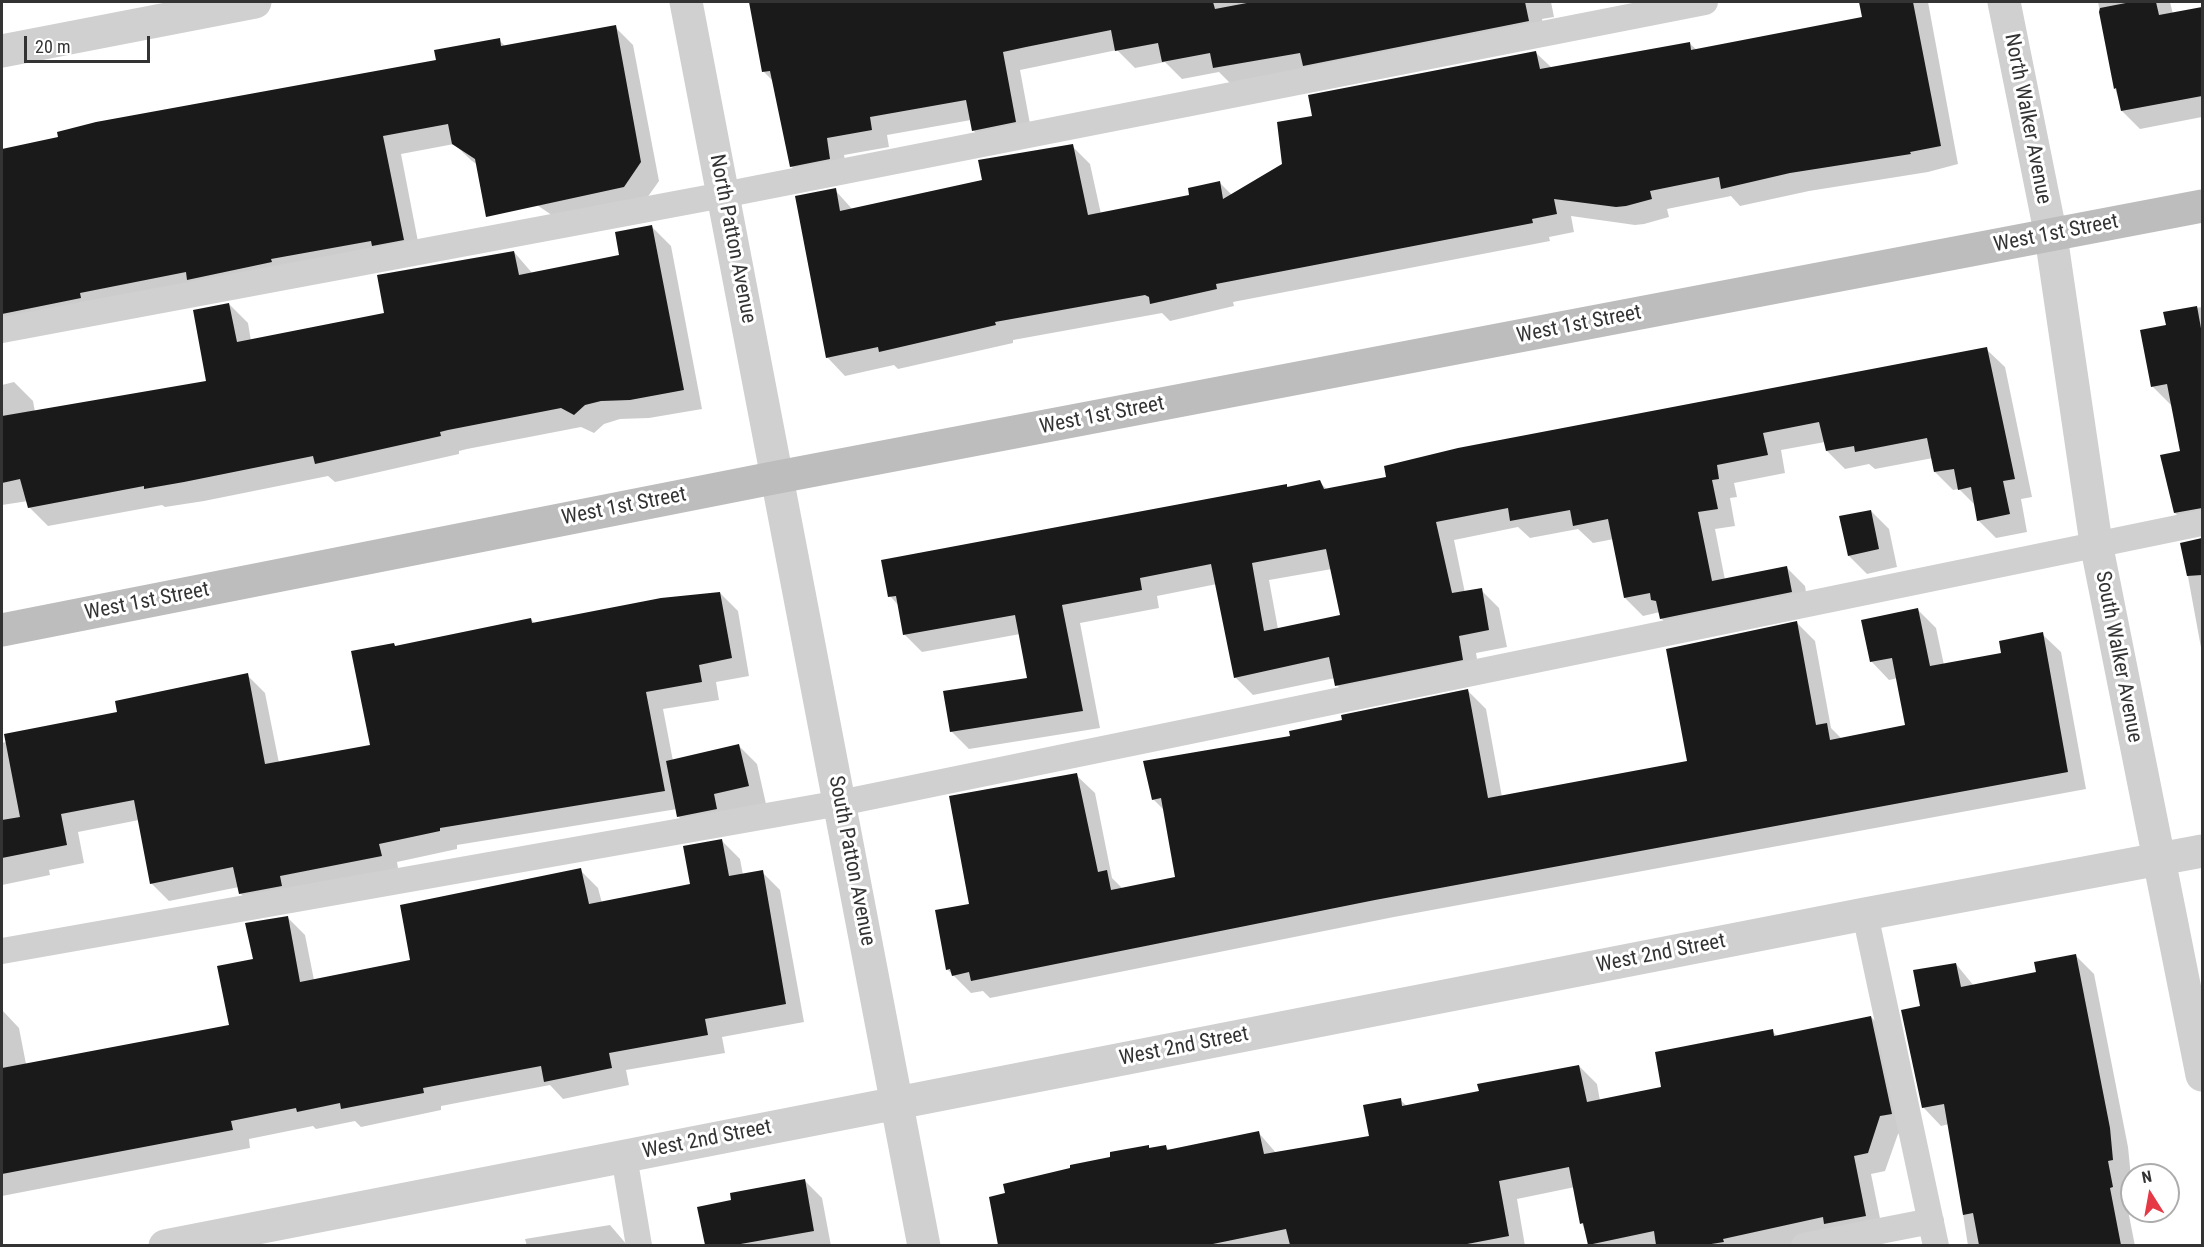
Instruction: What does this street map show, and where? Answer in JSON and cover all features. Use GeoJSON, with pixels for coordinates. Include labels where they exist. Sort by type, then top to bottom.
{"type":"FeatureCollection","features":[{"type":"Feature","properties":{"kind":"street"},"geometry":{"type":"LineString","coordinates":[[2,51],[255,2]]}},
{"type":"Feature","properties":{"kind":"street","name":"North Patton Avenue"},"geometry":{"type":"LineString","coordinates":[[686,2],[778,477]]}},
{"type":"Feature","properties":{"kind":"street","name":"North Walker Avenue"},"geometry":{"type":"LineString","coordinates":[[2004,2],[2051,236]]}},
{"type":"Feature","properties":{"kind":"street","name":"West 1st Street"},"geometry":{"type":"LineString","coordinates":[[2,630],[778,477],[2202,206]]}},
{"type":"Feature","properties":{"kind":"street","name":"South Walker Avenue"},"geometry":{"type":"LineString","coordinates":[[2051,236],[2096,543],[2202,1075]]}},
{"type":"Feature","properties":{"kind":"street","name":"South Patton Avenue"},"geometry":{"type":"LineString","coordinates":[[778,477],[924,1245]]}},
{"type":"Feature","properties":{"kind":"street","name":"West 2nd Street"},"geometry":{"type":"LineString","coordinates":[[165,1245],[1865,914],[2202,851]]}},
{"type":"Feature","properties":{"kind":"lane"},"geometry":{"type":"LineString","coordinates":[[2,330],[723,195],[1705,2]]}},
{"type":"Feature","properties":{"kind":"lane"},"geometry":{"type":"LineString","coordinates":[[2,951],[840,803],[2202,523]]}},
{"type":"Feature","properties":{"kind":"lane"},"geometry":{"type":"LineString","coordinates":[[1804,1245],[1934,1233],[1865,914]]}},
{"type":"Feature","properties":{"kind":"lane"},"geometry":{"type":"LineString","coordinates":[[624,1156],[639,1245]]}},
{"type":"Feature","properties":{"kind":"building"},"geometry":{"type":"Polygon","coordinates":[[[749,2],[1213,2],[1215,9],[1252,2],[1525,2],[1529,21],[1303,66],[1300,53],[1213,68],[1210,53],[1162,62],[1158,43],[1115,51],[1111,30],[1003,52],[1016,122],[972,131],[966,100],[870,117],[872,130],[827,138],[830,159],[790,167],[770,71],[762,72],[749,2]]]}},
{"type":"Feature","properties":{"kind":"building"},"geometry":{"type":"Polygon","coordinates":[[[1859,2],[1913,2],[1941,146],[1910,152],[1911,154],[1790,173],[1721,189],[1719,177],[1650,191],[1652,199],[1626,206],[1616,207],[1554,199],[1557,214],[1532,219],[1533,223],[1216,284],[1217,289],[1150,304],[1149,297],[1145,295],[995,322],[996,325],[879,352],[878,347],[826,358],[795,196],[836,188],[840,211],[982,180],[978,160],[1073,144],[1088,215],[1189,195],[1188,188],[1220,181],[1223,199],[1282,164],[1277,122],[1312,116],[1308,95],[1536,51],[1540,69],[1690,42],[1691,50],[1862,17],[1859,2]]]}},
{"type":"Feature","properties":{"kind":"building"},"geometry":{"type":"Polygon","coordinates":[[[2131,2],[2156,2],[2159,15],[2202,7],[2202,96],[2121,111],[2116,88],[2114,89],[2099,12],[2100,8],[2131,2]]]}},
{"type":"Feature","properties":{"kind":"building"},"geometry":{"type":"Polygon","coordinates":[[[616,25],[641,162],[624,187],[486,217],[475,159],[452,144],[448,124],[383,136],[404,240],[372,246],[371,241],[271,259],[272,262],[187,280],[186,272],[80,293],[81,298],[2,314],[2,149],[58,137],[57,132],[96,122],[436,60],[434,50],[500,38],[501,46],[616,25]]]}},
{"type":"Feature","properties":{"kind":"building"},"geometry":{"type":"Polygon","coordinates":[[[652,225],[684,390],[630,400],[601,401],[585,405],[574,415],[561,408],[448,430],[440,432],[441,436],[315,464],[313,456],[184,482],[144,489],[144,486],[28,508],[20,479],[2,483],[2,416],[206,381],[193,310],[229,303],[237,342],[384,313],[377,275],[514,251],[519,275],[619,255],[615,232],[652,225]]]}},
{"type":"Feature","properties":{"kind":"building"},"geometry":{"type":"Polygon","coordinates":[[[2197,306],[2202,334],[2202,508],[2174,513],[2160,455],[2180,451],[2167,384],[2151,387],[2140,330],[2166,325],[2163,312],[2197,306]]]}},
{"type":"Feature","properties":{"kind":"building"},"geometry":{"type":"Polygon","coordinates":[[[1987,347],[2015,479],[2003,481],[2010,514],[1977,521],[1971,487],[1958,490],[1954,469],[1934,472],[1927,438],[1855,452],[1854,446],[1826,451],[1819,422],[1763,433],[1768,455],[1717,465],[1719,479],[1712,480],[1718,509],[1698,512],[1712,581],[1787,566],[1792,592],[1660,619],[1656,601],[1651,600],[1650,593],[1624,598],[1608,519],[1573,526],[1570,510],[1510,521],[1508,508],[1436,522],[1452,593],[1482,588],[1489,630],[1459,636],[1463,660],[1335,686],[1329,657],[1234,678],[1211,564],[1140,578],[1142,590],[1062,605],[1083,711],[950,732],[943,691],[1027,678],[1015,615],[903,635],[896,596],[888,597],[881,560],[1287,484],[1287,487],[1320,480],[1324,489],[1386,477],[1384,466],[1458,448],[1987,347]],[[1326,549],[1252,563],[1264,631],[1340,615],[1326,549]]]}},
{"type":"Feature","properties":{"kind":"building"},"geometry":{"type":"Polygon","coordinates":[[[1871,510],[1879,549],[1848,556],[1839,516],[1871,510]]]}},
{"type":"Feature","properties":{"kind":"building"},"geometry":{"type":"Polygon","coordinates":[[[2202,538],[2202,575],[2187,576],[2180,543],[2202,538]]]}},
{"type":"Feature","properties":{"kind":"building"},"geometry":{"type":"Polygon","coordinates":[[[720,592],[732,658],[699,665],[702,682],[646,692],[665,791],[440,828],[440,831],[379,844],[382,856],[280,876],[282,886],[239,894],[233,867],[150,884],[134,800],[61,814],[67,845],[2,858],[2,820],[20,817],[4,734],[117,712],[115,701],[248,673],[265,764],[370,745],[351,651],[394,643],[395,646],[531,618],[532,623],[661,598],[720,592]]]}},
{"type":"Feature","properties":{"kind":"building"},"geometry":{"type":"Polygon","coordinates":[[[1918,608],[1930,666],[2001,653],[1999,641],[2043,632],[2068,772],[1375,900],[971,981],[969,972],[952,976],[950,969],[946,970],[935,910],[969,904],[949,796],[1077,773],[1098,872],[1107,870],[1111,890],[1175,877],[1161,798],[1152,800],[1143,761],[1290,736],[1289,731],[1342,720],[1341,715],[1468,689],[1488,798],[1687,761],[1666,649],[1797,621],[1816,725],[1827,723],[1830,740],[1905,725],[1892,658],[1870,662],[1861,620],[1918,608]]]}},
{"type":"Feature","properties":{"kind":"building"},"geometry":{"type":"Polygon","coordinates":[[[739,744],[749,786],[714,794],[717,809],[677,817],[666,761],[739,744]]]}},
{"type":"Feature","properties":{"kind":"building"},"geometry":{"type":"Polygon","coordinates":[[[722,839],[729,876],[763,870],[786,1004],[705,1019],[708,1035],[609,1053],[612,1068],[544,1082],[541,1066],[423,1088],[424,1093],[341,1109],[340,1103],[297,1112],[296,1108],[231,1121],[233,1130],[2,1174],[2,1068],[229,1025],[217,966],[253,959],[245,923],[288,916],[300,982],[410,960],[400,905],[581,868],[589,904],[690,884],[683,846],[722,839]]]}},
{"type":"Feature","properties":{"kind":"building"},"geometry":{"type":"Polygon","coordinates":[[[2076,954],[2110,1128],[2113,1160],[2108,1161],[2113,1187],[2110,1188],[2121,1245],[1979,1245],[1973,1213],[1963,1215],[1944,1104],[1922,1108],[1901,1010],[1920,1006],[1913,970],[1956,963],[1961,987],[2036,972],[2034,962],[2076,954]]]}},
{"type":"Feature","properties":{"kind":"building"},"geometry":{"type":"Polygon","coordinates":[[[1871,1016],[1892,1114],[1880,1116],[1868,1153],[1854,1156],[1866,1216],[1824,1224],[1823,1217],[1705,1245],[1656,1245],[1654,1231],[1588,1245],[1583,1223],[1580,1224],[1569,1167],[1499,1181],[1509,1236],[1462,1245],[1290,1245],[1286,1229],[1208,1245],[998,1245],[989,1197],[1005,1193],[1003,1184],[1070,1168],[1070,1165],[1110,1157],[1110,1152],[1149,1145],[1149,1148],[1166,1145],[1167,1150],[1259,1131],[1264,1154],[1369,1136],[1363,1105],[1401,1098],[1402,1106],[1479,1091],[1477,1084],[1579,1065],[1587,1102],[1661,1087],[1655,1052],[1773,1029],[1774,1036],[1871,1016]]]}},
{"type":"Feature","properties":{"kind":"building"},"geometry":{"type":"Polygon","coordinates":[[[805,1179],[814,1231],[735,1245],[705,1245],[697,1207],[731,1200],[730,1193],[805,1179]]]}}]}
